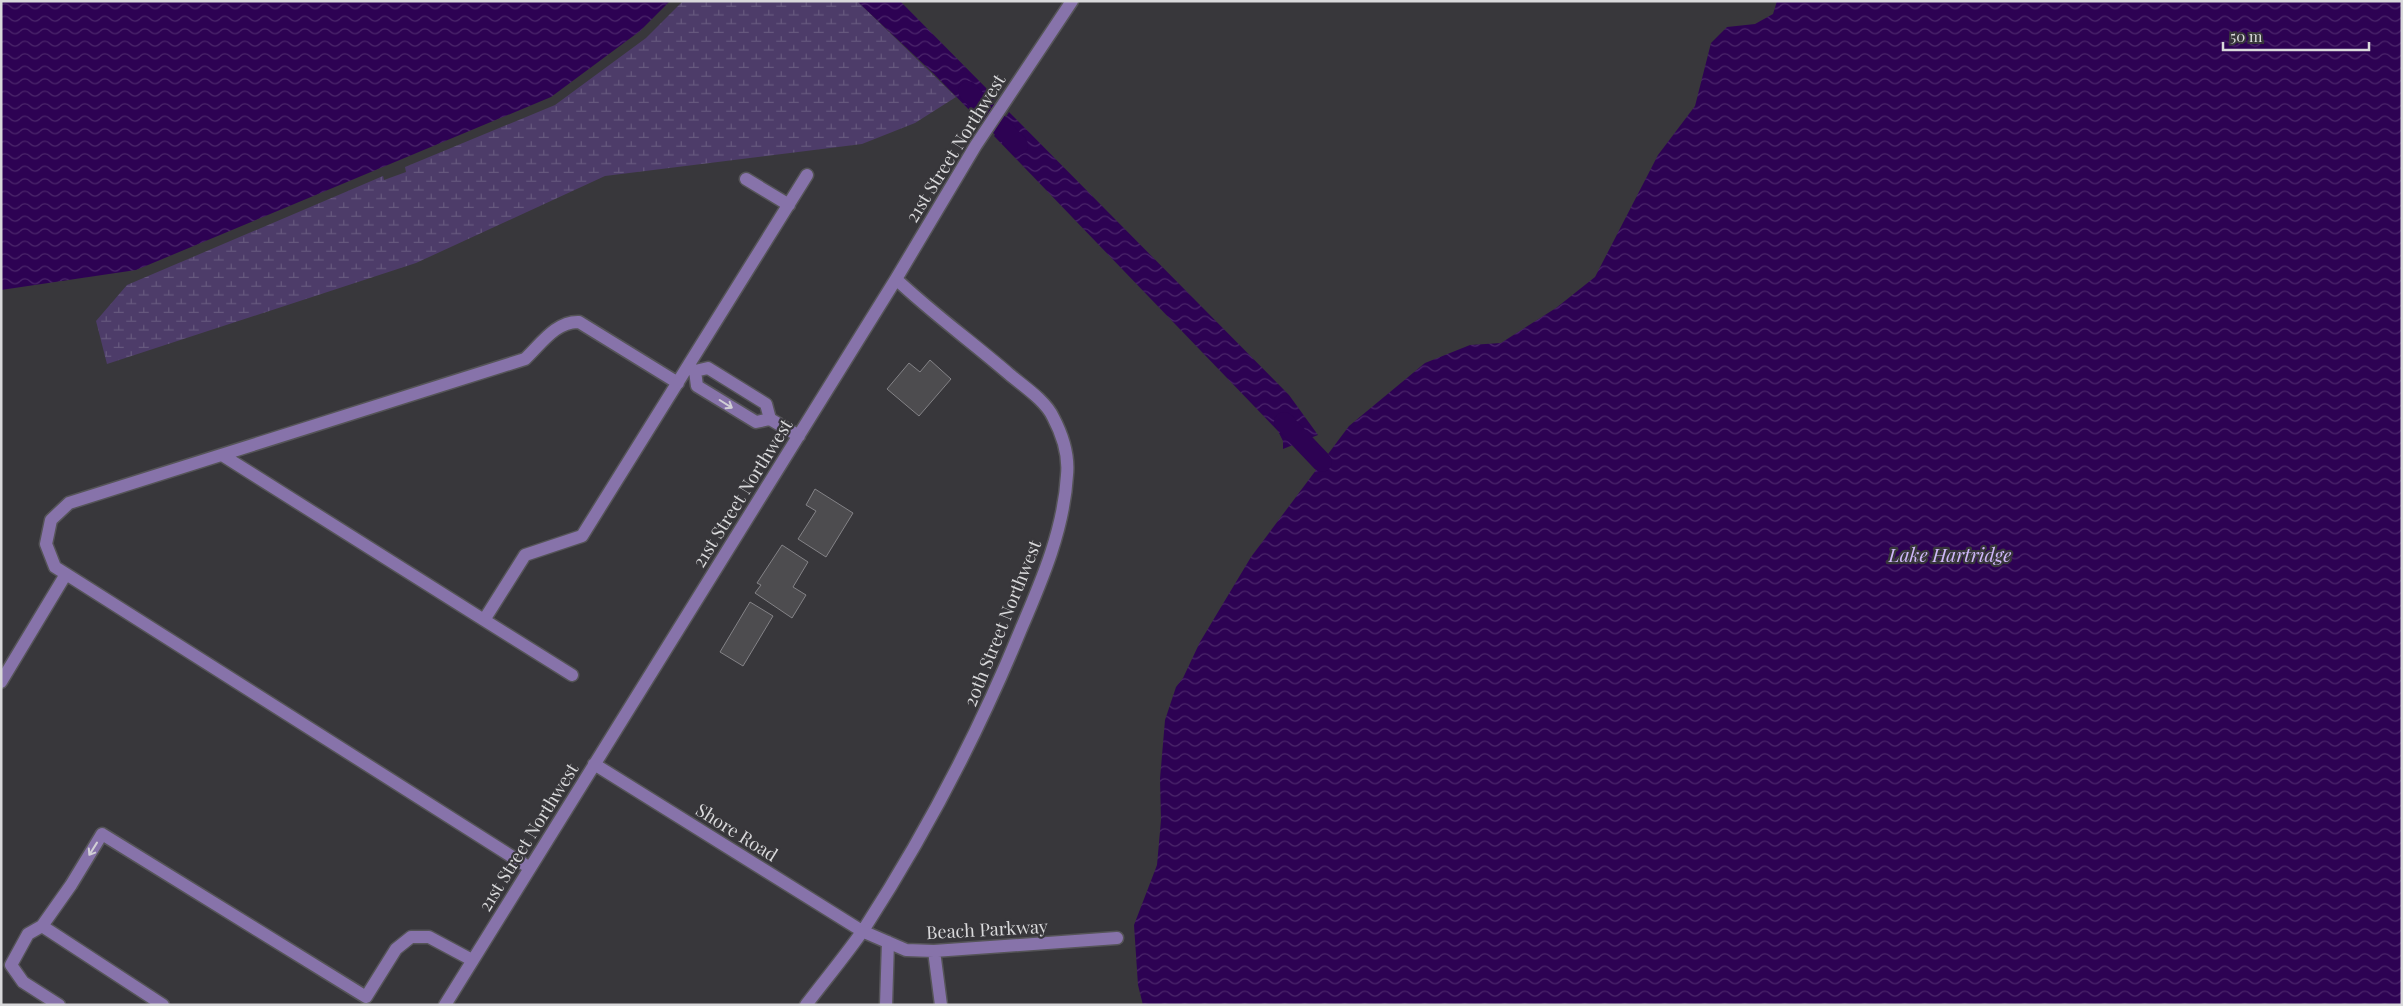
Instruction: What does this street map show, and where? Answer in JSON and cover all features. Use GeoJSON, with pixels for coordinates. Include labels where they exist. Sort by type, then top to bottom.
{"type":"FeatureCollection","features":[{"type":"Feature","properties":{"kind":"street","name":"21st Street Northwest"},"geometry":{"type":"LineString","coordinates":[[445,1005],[896,279],[976,145],[1072,1]]}},
{"type":"Feature","properties":{"kind":"street"},"geometry":{"type":"LineString","coordinates":[[484,620],[525,555],[582,536],[678,384],[692,369],[807,175]]}},
{"type":"Feature","properties":{"kind":"street"},"geometry":{"type":"LineString","coordinates":[[746,179],[788,205]]}},
{"type":"Feature","properties":{"kind":"street","name":"20th Street Northwest"},"geometry":{"type":"LineString","coordinates":[[806,1005],[862,931],[931,819],[1000,680],[1047,565],[1063,508],[1068,474],[1065,448],[1052,414],[1029,391],[917,299],[896,279]]}},
{"type":"Feature","properties":{"kind":"street"},"geometry":{"type":"LineString","coordinates":[[530,868],[55,567],[46,544],[51,520],[68,503],[525,359],[561,324],[570,322],[579,322],[678,384]]}},
{"type":"Feature","properties":{"kind":"street"},"geometry":{"type":"LineString","coordinates":[[692,369],[708,368],[766,404],[770,419]]}},
{"type":"Feature","properties":{"kind":"street"},"geometry":{"type":"LineString","coordinates":[[692,369],[697,386],[756,422],[770,419],[798,436]]}},
{"type":"Feature","properties":{"kind":"street"},"geometry":{"type":"LineString","coordinates":[[745,415],[755,398]]}},
{"type":"Feature","properties":{"kind":"street"},"geometry":{"type":"LineString","coordinates":[[222,455],[572,675]]}},
{"type":"Feature","properties":{"kind":"street"},"geometry":{"type":"LineString","coordinates":[[1,682],[66,574]]}},
{"type":"Feature","properties":{"kind":"street","name":"Shore Road"},"geometry":{"type":"LineString","coordinates":[[594,764],[862,931]]}},
{"type":"Feature","properties":{"kind":"street"},"geometry":{"type":"LineString","coordinates":[[59,1005],[23,982],[11,965],[28,934],[42,926],[102,834],[364,1001],[396,949],[411,937],[429,937],[472,960]]}},
{"type":"Feature","properties":{"kind":"street"},"geometry":{"type":"LineString","coordinates":[[42,926],[164,1005]]}},
{"type":"Feature","properties":{"kind":"street","name":"Beach Parkway"},"geometry":{"type":"LineString","coordinates":[[862,931],[906,950],[934,951],[1117,938]]}},
{"type":"Feature","properties":{"kind":"street"},"geometry":{"type":"LineString","coordinates":[[886,1005],[888,942]]}},
{"type":"Feature","properties":{"kind":"street"},"geometry":{"type":"LineString","coordinates":[[934,951],[941,1005]]}},
{"type":"Feature","properties":{"kind":"green space"},"geometry":{"type":"Polygon","coordinates":[[[683,1],[857,1],[956,97],[915,123],[862,144],[605,176],[416,263],[107,364],[96,321],[127,285],[383,176],[384,180],[406,172],[405,167],[555,105],[646,38],[683,1]]]}},
{"type":"Feature","properties":{"kind":"water"},"geometry":{"type":"Polygon","coordinates":[[[1,1],[670,1],[640,31],[551,97],[136,270],[1,290],[1,1]]]}},
{"type":"Feature","properties":{"kind":"water"},"geometry":{"type":"Polygon","coordinates":[[[857,1],[900,1],[995,97],[980,121],[934,74],[857,1]]]}},
{"type":"Feature","properties":{"kind":"water","name":"Lake Hartridge"},"geometry":{"type":"Polygon","coordinates":[[[1777,1],[2402,1],[2402,1005],[1143,1005],[1138,985],[1134,925],[1157,865],[1161,820],[1160,779],[1165,720],[1176,687],[1183,678],[1200,642],[1251,557],[1349,426],[1425,363],[1470,345],[1501,343],[1556,308],[1595,277],[1658,155],[1695,106],[1711,43],[1727,27],[1755,24],[1773,14],[1777,1]]]}},
{"type":"Feature","properties":{"kind":"water"},"geometry":{"type":"Polygon","coordinates":[[[1009,112],[1289,395],[1318,435],[1283,449],[1283,441],[1278,431],[994,136],[1009,112]]]}},
{"type":"Feature","properties":{"kind":"building"},"geometry":{"type":"Polygon","coordinates":[[[930,360],[951,379],[919,416],[887,389],[909,363],[920,372],[930,360]]]}},
{"type":"Feature","properties":{"kind":"building"},"geometry":{"type":"Polygon","coordinates":[[[815,489],[853,513],[826,557],[798,539],[816,511],[806,505],[815,489]]]}},
{"type":"Feature","properties":{"kind":"building"},"geometry":{"type":"Polygon","coordinates":[[[782,545],[808,562],[793,587],[806,595],[792,618],[755,593],[761,585],[757,583],[782,545]]]}},
{"type":"Feature","properties":{"kind":"building"},"geometry":{"type":"Polygon","coordinates":[[[750,602],[773,616],[743,666],[720,652],[750,602]]]}},
{"type":"Feature","properties":{"kind":"waterway"},"geometry":{"type":"LineString","coordinates":[[968,91],[1018,145]]}},
{"type":"Feature","properties":{"kind":"waterway"},"geometry":{"type":"LineString","coordinates":[[1284,422],[1322,462]]}}]}
